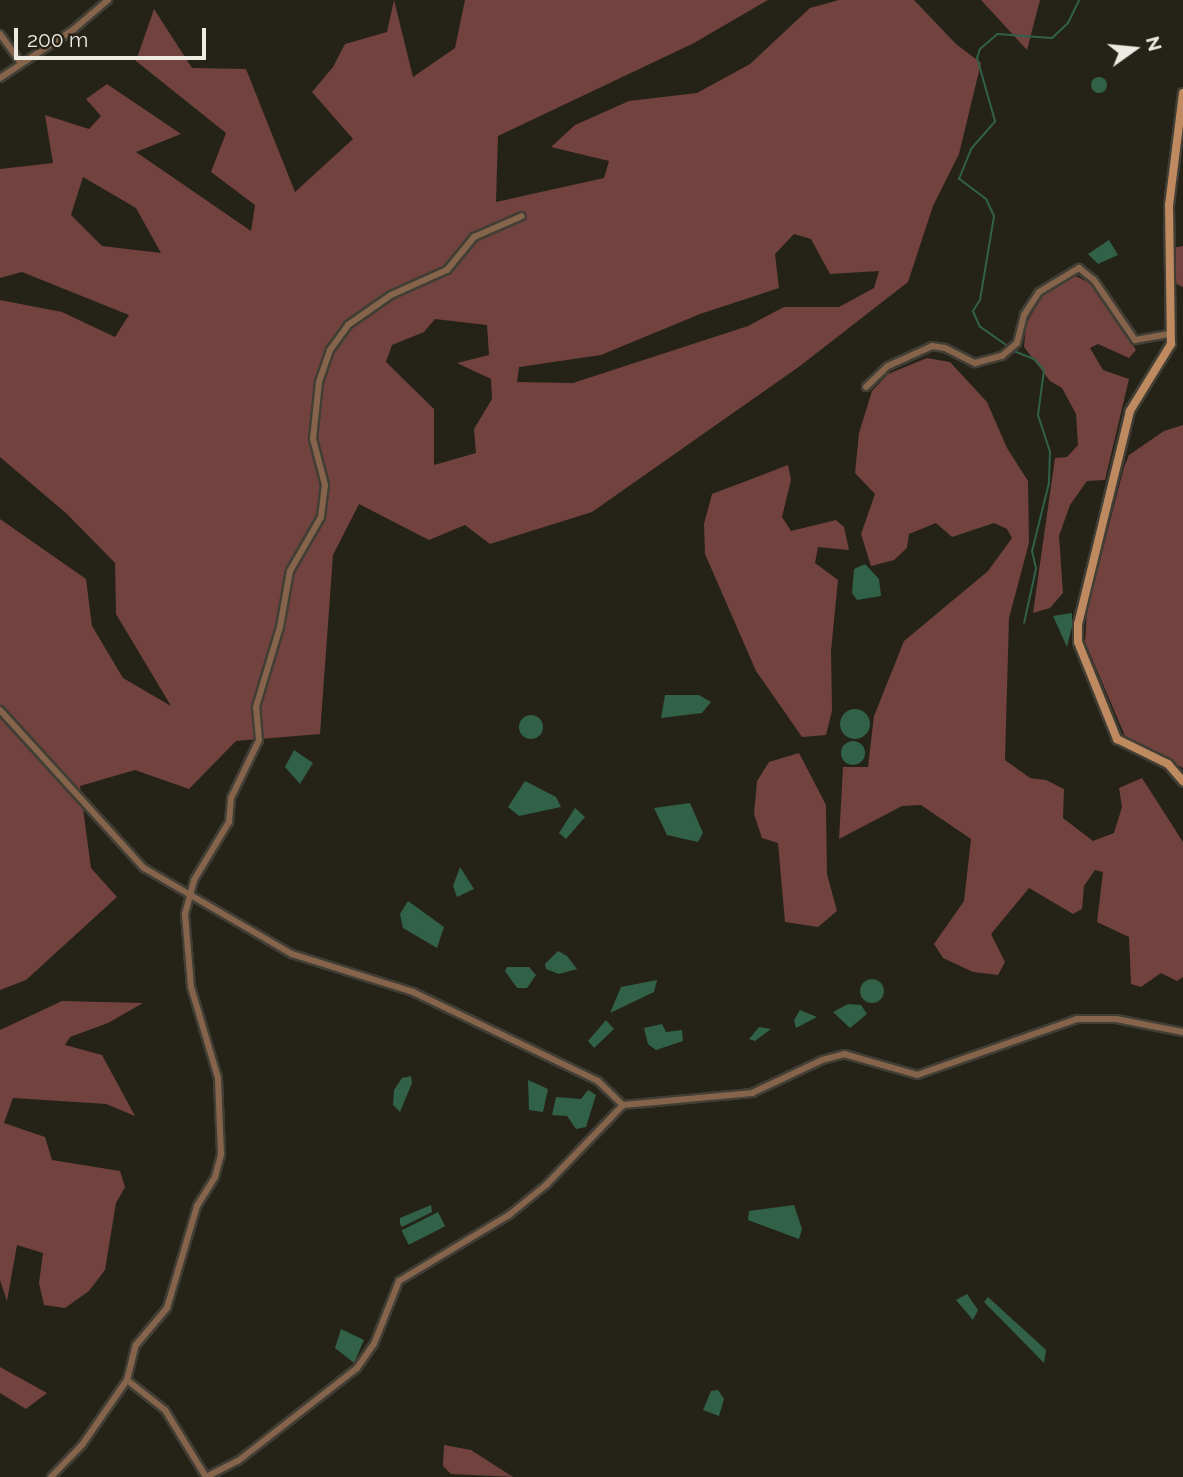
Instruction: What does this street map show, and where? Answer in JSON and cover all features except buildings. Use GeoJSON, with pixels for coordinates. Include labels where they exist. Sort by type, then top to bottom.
{"type":"FeatureCollection","features":[{"type":"Feature","properties":{"kind":"street"},"geometry":{"type":"LineString","coordinates":[[0,78],[108,0]]}},
{"type":"Feature","properties":{"kind":"street"},"geometry":{"type":"LineString","coordinates":[[0,34],[21,64]]}},
{"type":"Feature","properties":{"kind":"street"},"geometry":{"type":"LineString","coordinates":[[1183,99],[1169,205],[1170,334],[1163,363],[1130,411],[1077,624],[1077,642],[1117,739],[1168,764],[1183,781]]}},
{"type":"Feature","properties":{"kind":"street"},"geometry":{"type":"LineString","coordinates":[[51,1477],[82,1444],[127,1380],[136,1345],[167,1308],[197,1206],[215,1177],[221,1154],[218,1077],[188,968],[185,914],[190,893],[205,857],[229,822],[231,798],[259,740],[256,707],[280,627],[290,571],[321,517],[325,485],[313,439],[319,382],[330,350],[348,325],[391,295],[447,270],[474,237],[522,216]]}},
{"type":"Feature","properties":{"kind":"street"},"geometry":{"type":"LineString","coordinates":[[866,387],[888,366],[932,346],[945,348],[975,363],[1002,356],[1017,343],[1024,314],[1039,292],[1079,268],[1094,280],[1135,340],[1170,334]]}},
{"type":"Feature","properties":{"kind":"street"},"geometry":{"type":"LineString","coordinates":[[0,710],[54,765],[119,845],[144,868],[292,954],[413,992],[598,1081],[623,1105]]}},
{"type":"Feature","properties":{"kind":"street"},"geometry":{"type":"LineString","coordinates":[[127,1380],[165,1410],[206,1477],[238,1461],[367,1359],[399,1282],[509,1215],[546,1185],[623,1105],[752,1093],[821,1060],[844,1054],[917,1075],[1077,1019],[1116,1019],[1183,1032]]}},
{"type":"Feature","properties":{"kind":"shaded area"},"geometry":{"type":"Polygon","coordinates":[[[394,0],[413,77],[455,48],[465,0],[768,0],[694,43],[498,136],[496,202],[604,178],[609,161],[551,147],[575,125],[629,101],[697,93],[750,64],[810,8],[839,0],[914,0],[956,44],[981,63],[959,154],[933,206],[908,282],[800,366],[592,512],[490,544],[465,525],[429,540],[359,504],[333,555],[320,734],[236,741],[189,789],[135,770],[80,786],[91,868],[117,897],[26,980],[0,990],[0,519],[86,579],[92,626],[123,678],[171,706],[116,614],[115,563],[67,514],[0,457],[0,300],[62,312],[115,337],[129,315],[22,272],[0,278],[0,169],[53,163],[45,115],[89,129],[101,116],[86,99],[107,84],[181,134],[136,152],[251,231],[255,205],[211,172],[226,133],[136,61],[154,9],[192,68],[246,69],[295,192],[353,139],[312,92],[333,67],[345,44],[387,32],[394,0]],[[83,177],[71,215],[102,246],[161,253],[136,208],[83,177]],[[794,234],[775,254],[779,288],[700,314],[601,355],[519,367],[517,382],[573,383],[748,326],[784,307],[839,307],[874,288],[879,271],[830,274],[811,239],[794,234]],[[435,319],[424,332],[392,345],[386,362],[434,409],[434,465],[476,453],[474,429],[492,399],[491,379],[457,363],[489,355],[487,325],[435,319]]]}},
{"type":"Feature","properties":{"kind":"shaded area"},"geometry":{"type":"Polygon","coordinates":[[[981,0],[1040,0],[1027,50],[981,0]]]}},
{"type":"Feature","properties":{"kind":"shaded area"},"geometry":{"type":"Polygon","coordinates":[[[1096,77],[1102,77],[1107,85],[1105,91],[1096,93],[1091,88],[1091,82],[1096,77]]]}},
{"type":"Feature","properties":{"kind":"shaded area"},"geometry":{"type":"Polygon","coordinates":[[[1109,240],[1118,255],[1098,264],[1088,254],[1109,240]]]}},
{"type":"Feature","properties":{"kind":"shaded area"},"geometry":{"type":"Polygon","coordinates":[[[1183,246],[1182,287],[1170,280],[1173,248],[1183,246]]]}},
{"type":"Feature","properties":{"kind":"shaded area"},"geometry":{"type":"Polygon","coordinates":[[[1076,276],[1095,286],[1136,350],[1129,358],[1098,344],[1090,348],[1103,370],[1129,379],[1105,480],[1087,481],[1070,505],[1059,536],[1063,593],[1050,608],[1033,613],[1055,458],[1067,457],[1078,445],[1076,414],[1062,388],[1050,381],[1024,347],[1026,325],[1043,293],[1058,281],[1076,276]]]}},
{"type":"Feature","properties":{"kind":"shaded area"},"geometry":{"type":"Polygon","coordinates":[[[927,358],[950,362],[987,402],[1007,448],[1028,481],[1029,543],[1009,618],[1005,760],[1030,778],[1046,780],[1064,789],[1063,818],[1093,841],[1114,833],[1122,807],[1119,788],[1142,778],[1183,842],[1183,977],[1177,981],[1161,973],[1141,987],[1131,984],[1129,937],[1097,922],[1103,872],[1095,870],[1084,886],[1082,909],[1073,914],[1029,888],[991,934],[1005,962],[998,975],[973,972],[943,958],[934,944],[964,901],[971,839],[921,805],[902,806],[839,839],[843,767],[868,767],[874,716],[904,641],[988,571],[1012,538],[1007,529],[994,523],[952,537],[936,523],[909,534],[907,548],[894,560],[871,566],[861,534],[875,494],[855,473],[859,433],[872,391],[888,374],[927,358]]]}},
{"type":"Feature","properties":{"kind":"shaded area"},"geometry":{"type":"Polygon","coordinates":[[[1183,425],[1183,768],[1125,736],[1085,642],[1087,611],[1129,455],[1164,431],[1183,425]]]}},
{"type":"Feature","properties":{"kind":"shaded area"},"geometry":{"type":"Polygon","coordinates":[[[788,465],[791,480],[782,517],[791,531],[836,520],[844,527],[849,550],[818,547],[815,563],[838,580],[831,651],[832,711],[826,735],[802,737],[756,671],[705,554],[704,524],[712,494],[788,465]]]}},
{"type":"Feature","properties":{"kind":"shaded area"},"geometry":{"type":"Polygon","coordinates":[[[865,564],[879,579],[881,596],[857,600],[852,593],[854,569],[865,564]]]}},
{"type":"Feature","properties":{"kind":"shaded area"},"geometry":{"type":"Polygon","coordinates":[[[1072,613],[1072,627],[1067,647],[1053,616],[1072,613]]]}},
{"type":"Feature","properties":{"kind":"shaded area"},"geometry":{"type":"Polygon","coordinates":[[[665,695],[699,695],[711,702],[702,713],[661,718],[665,695]]]}},
{"type":"Feature","properties":{"kind":"shaded area"},"geometry":{"type":"Polygon","coordinates":[[[855,709],[866,713],[870,724],[866,735],[855,739],[844,735],[840,724],[844,713],[855,709]]]}},
{"type":"Feature","properties":{"kind":"shaded area"},"geometry":{"type":"Polygon","coordinates":[[[531,715],[540,718],[543,727],[540,736],[531,739],[522,736],[519,727],[522,718],[531,715]]]}},
{"type":"Feature","properties":{"kind":"shaded area"},"geometry":{"type":"Polygon","coordinates":[[[853,741],[862,744],[865,753],[862,762],[853,765],[844,762],[841,753],[844,744],[853,741]]]}},
{"type":"Feature","properties":{"kind":"shaded area"},"geometry":{"type":"Polygon","coordinates":[[[294,750],[313,763],[300,784],[285,767],[294,750]]]}},
{"type":"Feature","properties":{"kind":"shaded area"},"geometry":{"type":"Polygon","coordinates":[[[799,753],[826,805],[827,874],[837,911],[818,927],[785,922],[778,843],[762,838],[754,814],[757,781],[769,762],[799,753]]]}},
{"type":"Feature","properties":{"kind":"shaded area"},"geometry":{"type":"Polygon","coordinates":[[[525,781],[556,797],[561,807],[519,816],[508,807],[525,781]]]}},
{"type":"Feature","properties":{"kind":"shaded area"},"geometry":{"type":"Polygon","coordinates":[[[690,803],[703,833],[698,842],[667,835],[654,808],[690,803]]]}},
{"type":"Feature","properties":{"kind":"shaded area"},"geometry":{"type":"Polygon","coordinates":[[[575,808],[585,817],[566,839],[559,833],[575,808]]]}},
{"type":"Feature","properties":{"kind":"shaded area"},"geometry":{"type":"Polygon","coordinates":[[[460,867],[474,889],[457,897],[453,886],[460,867]]]}},
{"type":"Feature","properties":{"kind":"shaded area"},"geometry":{"type":"Polygon","coordinates":[[[408,901],[444,927],[437,948],[403,928],[400,914],[408,901]]]}},
{"type":"Feature","properties":{"kind":"shaded area"},"geometry":{"type":"Polygon","coordinates":[[[558,951],[567,956],[577,969],[559,974],[546,969],[545,964],[558,951]]]}},
{"type":"Feature","properties":{"kind":"shaded area"},"geometry":{"type":"Polygon","coordinates":[[[507,967],[529,967],[536,975],[527,988],[517,988],[505,971],[507,967]]]}},
{"type":"Feature","properties":{"kind":"shaded area"},"geometry":{"type":"Polygon","coordinates":[[[872,979],[880,983],[884,991],[880,999],[872,1003],[864,999],[860,991],[864,983],[872,979]]]}},
{"type":"Feature","properties":{"kind":"shaded area"},"geometry":{"type":"Polygon","coordinates":[[[657,980],[654,992],[610,1013],[621,987],[657,980]]]}},
{"type":"Feature","properties":{"kind":"shaded area"},"geometry":{"type":"Polygon","coordinates":[[[62,1001],[143,1003],[108,1023],[70,1037],[65,1045],[102,1055],[135,1116],[106,1104],[13,1098],[4,1123],[45,1137],[52,1160],[120,1171],[125,1187],[116,1203],[105,1270],[89,1291],[65,1308],[44,1305],[39,1283],[43,1253],[17,1245],[7,1301],[0,1280],[0,1030],[62,1001]]]}},
{"type":"Feature","properties":{"kind":"shaded area"},"geometry":{"type":"Polygon","coordinates":[[[848,1004],[861,1005],[867,1014],[850,1028],[833,1012],[848,1004]]]}},
{"type":"Feature","properties":{"kind":"shaded area"},"geometry":{"type":"Polygon","coordinates":[[[800,1010],[817,1017],[796,1028],[794,1020],[800,1010]]]}},
{"type":"Feature","properties":{"kind":"shaded area"},"geometry":{"type":"Polygon","coordinates":[[[606,1020],[614,1029],[594,1048],[588,1041],[606,1020]]]}},
{"type":"Feature","properties":{"kind":"shaded area"},"geometry":{"type":"Polygon","coordinates":[[[662,1024],[666,1032],[682,1030],[683,1041],[656,1050],[648,1044],[644,1028],[662,1024]]]}},
{"type":"Feature","properties":{"kind":"shaded area"},"geometry":{"type":"Polygon","coordinates":[[[759,1027],[771,1029],[755,1041],[749,1039],[759,1027]]]}},
{"type":"Feature","properties":{"kind":"shaded area"},"geometry":{"type":"Polygon","coordinates":[[[411,1076],[412,1083],[400,1112],[393,1105],[394,1090],[402,1078],[411,1076]]]}},
{"type":"Feature","properties":{"kind":"shaded area"},"geometry":{"type":"Polygon","coordinates":[[[528,1080],[548,1089],[543,1112],[529,1110],[528,1080]]]}},
{"type":"Feature","properties":{"kind":"shaded area"},"geometry":{"type":"Polygon","coordinates":[[[588,1090],[596,1095],[586,1127],[576,1129],[567,1116],[552,1115],[556,1097],[581,1099],[588,1090]]]}},
{"type":"Feature","properties":{"kind":"shaded area"},"geometry":{"type":"Polygon","coordinates":[[[431,1205],[432,1212],[402,1227],[400,1218],[431,1205]]]}},
{"type":"Feature","properties":{"kind":"shaded area"},"geometry":{"type":"Polygon","coordinates":[[[794,1205],[802,1229],[799,1239],[748,1220],[749,1211],[794,1205]]]}},
{"type":"Feature","properties":{"kind":"shaded area"},"geometry":{"type":"Polygon","coordinates":[[[438,1212],[445,1226],[409,1245],[401,1231],[438,1212]]]}},
{"type":"Feature","properties":{"kind":"shaded area"},"geometry":{"type":"Polygon","coordinates":[[[967,1294],[978,1310],[973,1320],[956,1300],[967,1294]]]}},
{"type":"Feature","properties":{"kind":"shaded area"},"geometry":{"type":"Polygon","coordinates":[[[988,1297],[1046,1350],[1044,1363],[984,1302],[988,1297]]]}},
{"type":"Feature","properties":{"kind":"shaded area"},"geometry":{"type":"Polygon","coordinates":[[[341,1329],[364,1340],[354,1363],[335,1348],[341,1329]]]}},
{"type":"Feature","properties":{"kind":"shaded area"},"geometry":{"type":"Polygon","coordinates":[[[0,1367],[47,1393],[26,1409],[0,1393],[0,1367]]]}},
{"type":"Feature","properties":{"kind":"shaded area"},"geometry":{"type":"Polygon","coordinates":[[[718,1390],[724,1399],[719,1416],[703,1410],[711,1391],[718,1390]]]}},
{"type":"Feature","properties":{"kind":"shaded area"},"geometry":{"type":"Polygon","coordinates":[[[444,1445],[471,1450],[513,1477],[451,1474],[443,1466],[444,1445]]]}},
{"type":"Feature","properties":{"kind":"waterway"},"geometry":{"type":"LineString","coordinates":[[1009,347],[980,327],[973,311],[980,300],[994,216],[986,199],[959,179],[971,149],[995,121],[977,58],[980,49],[997,34],[1052,38],[1068,23],[1079,0]]}},
{"type":"Feature","properties":{"kind":"waterway"},"geometry":{"type":"LineString","coordinates":[[1014,351],[1034,359],[1044,370],[1038,415],[1050,451],[1049,483],[1032,551],[1036,569],[1024,623]]}}]}
